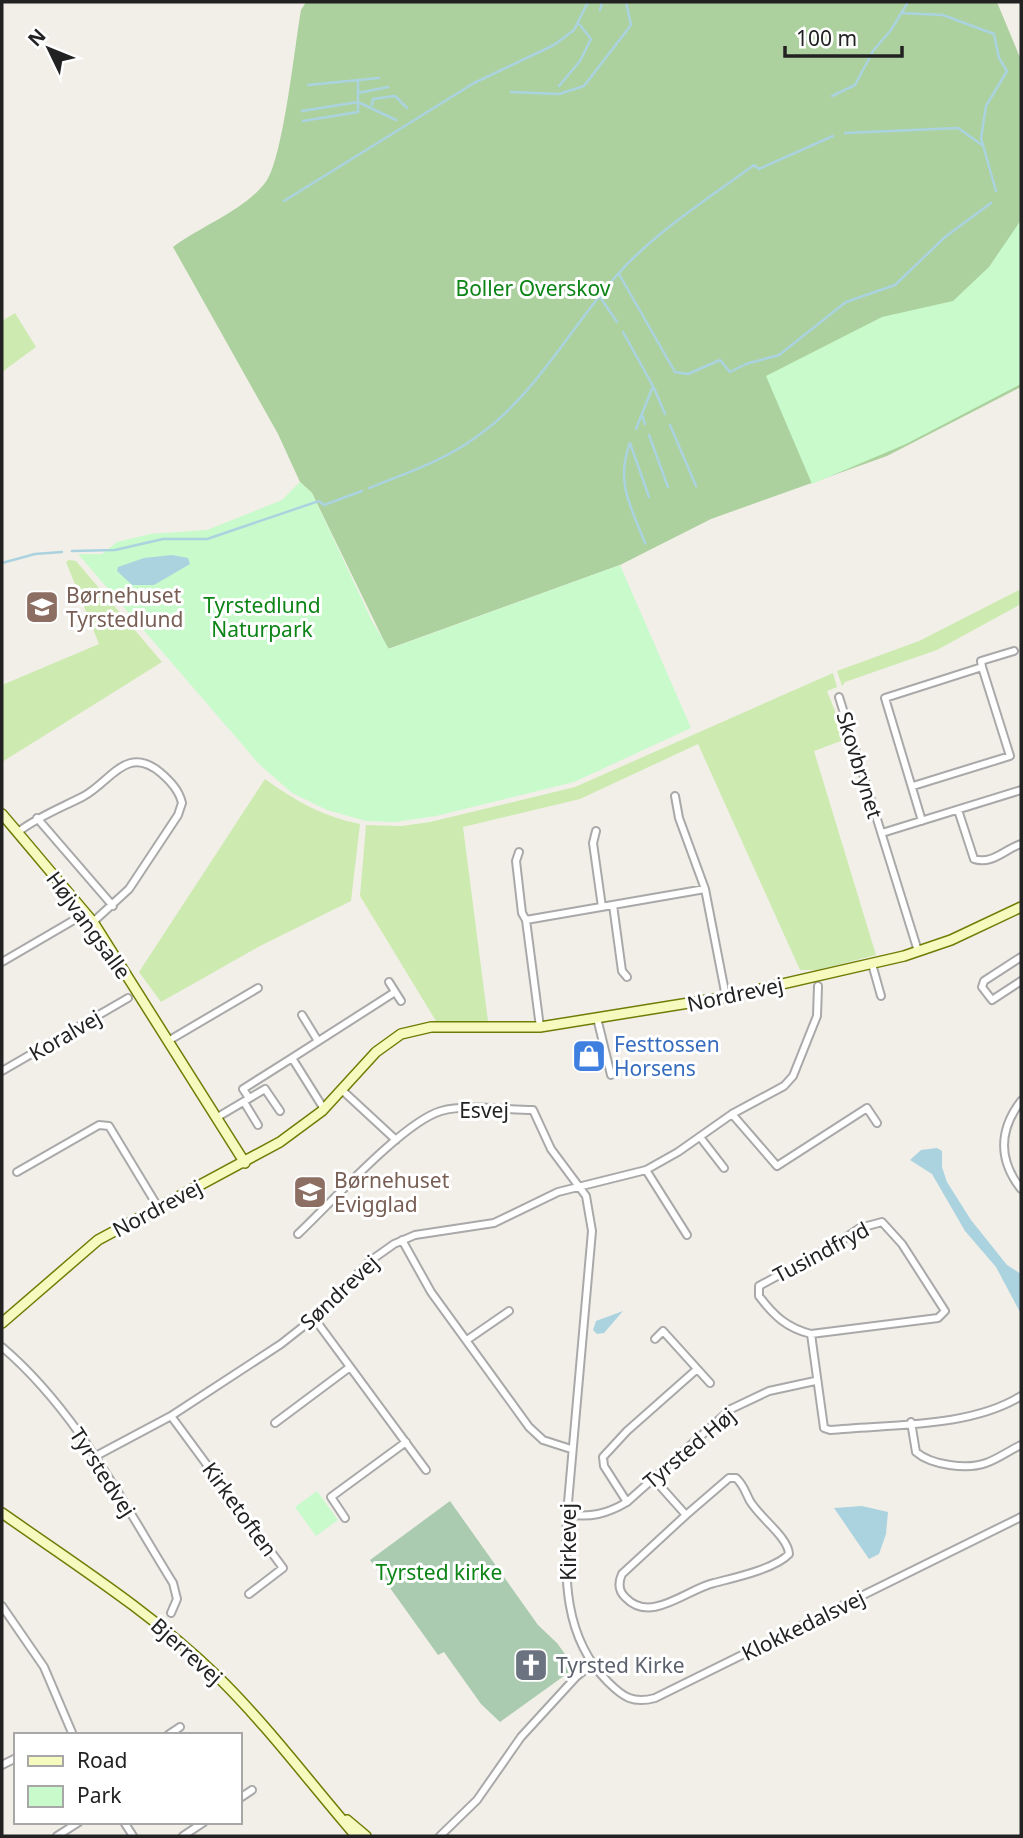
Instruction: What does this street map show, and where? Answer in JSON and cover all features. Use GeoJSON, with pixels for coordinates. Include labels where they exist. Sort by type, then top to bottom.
{"type":"FeatureCollection","features":[{"type":"Feature","properties":{"kind":"street","name":"Skovbrynet"},"geometry":{"type":"LineString","coordinates":[[922,821],[886,698],[982,667],[981,661],[1014,651]]}},
{"type":"Feature","properties":{"kind":"street"},"geometry":{"type":"LineString","coordinates":[[913,786],[1010,756],[982,667]]}},
{"type":"Feature","properties":{"kind":"street","name":"Skovbrynet"},"geometry":{"type":"LineString","coordinates":[[839,697],[918,951]]}},
{"type":"Feature","properties":{"kind":"street"},"geometry":{"type":"LineString","coordinates":[[18,832],[37,818],[82,797],[118,768],[130,762],[149,764],[175,787],[182,803],[178,815],[129,889],[93,922]]}},
{"type":"Feature","properties":{"kind":"street","name":"Skovbrynet"},"geometry":{"type":"LineString","coordinates":[[882,833],[1021,790]]}},
{"type":"Feature","properties":{"kind":"street"},"geometry":{"type":"LineString","coordinates":[[675,796],[679,818],[705,889],[726,997]]}},
{"type":"Feature","properties":{"kind":"street"},"geometry":{"type":"LineString","coordinates":[[958,810],[974,859],[996,857],[1021,844]]}},
{"type":"Feature","properties":{"kind":"street","name":"Højvangsalle"},"geometry":{"type":"LineString","coordinates":[[2,814],[93,922],[244,1163]]}},
{"type":"Feature","properties":{"kind":"street"},"geometry":{"type":"LineString","coordinates":[[37,818],[113,906]]}},
{"type":"Feature","properties":{"kind":"street"},"geometry":{"type":"LineString","coordinates":[[596,831],[593,843],[602,907]]}},
{"type":"Feature","properties":{"kind":"street"},"geometry":{"type":"LineString","coordinates":[[519,852],[516,861],[522,913],[526,920],[540,1027]]}},
{"type":"Feature","properties":{"kind":"street"},"geometry":{"type":"LineString","coordinates":[[526,920],[705,889]]}},
{"type":"Feature","properties":{"kind":"street"},"geometry":{"type":"LineString","coordinates":[[613,905],[622,971],[627,977]]}},
{"type":"Feature","properties":{"kind":"street","name":"Nordrevej"},"geometry":{"type":"LineString","coordinates":[[2,1323],[98,1240],[280,1142],[324,1109],[376,1052],[395,1038],[416,1029],[540,1027],[726,997],[918,951],[993,922],[1021,907]]}},
{"type":"Feature","properties":{"kind":"street"},"geometry":{"type":"LineString","coordinates":[[2,962],[86,913]]}},
{"type":"Feature","properties":{"kind":"street"},"geometry":{"type":"LineString","coordinates":[[1021,957],[984,981],[982,987],[992,1000],[1021,981]]}},
{"type":"Feature","properties":{"kind":"street"},"geometry":{"type":"LineString","coordinates":[[872,964],[881,996]]}},
{"type":"Feature","properties":{"kind":"street"},"geometry":{"type":"LineString","coordinates":[[389,982],[401,1001]]}},
{"type":"Feature","properties":{"kind":"street","name":"Søndrevej"},"geometry":{"type":"LineString","coordinates":[[94,1457],[171,1416],[245,1370],[314,1318],[370,1261],[402,1240],[415,1235],[494,1223],[558,1192],[646,1170],[732,1114],[773,1093],[793,1076],[817,1016],[818,986]]}},
{"type":"Feature","properties":{"kind":"street"},"geometry":{"type":"LineString","coordinates":[[168,1041],[258,988]]}},
{"type":"Feature","properties":{"kind":"street"},"geometry":{"type":"LineString","coordinates":[[258,1125],[243,1089],[395,992]]}},
{"type":"Feature","properties":{"kind":"street","name":"Koralvej"},"geometry":{"type":"LineString","coordinates":[[2,1071],[128,998]]}},
{"type":"Feature","properties":{"kind":"street"},"geometry":{"type":"LineString","coordinates":[[302,1016],[318,1041]]}},
{"type":"Feature","properties":{"kind":"street"},"geometry":{"type":"LineString","coordinates":[[597,1018],[611,1075]]}},
{"type":"Feature","properties":{"kind":"street"},"geometry":{"type":"LineString","coordinates":[[292,1058],[324,1109]]}},
{"type":"Feature","properties":{"kind":"street"},"geometry":{"type":"LineString","coordinates":[[216,1118],[265,1089],[279,1111]]}},
{"type":"Feature","properties":{"kind":"street"},"geometry":{"type":"LineString","coordinates":[[343,1091],[396,1140]]}},
{"type":"Feature","properties":{"kind":"street"},"geometry":{"type":"LineString","coordinates":[[1021,1101],[1008,1123],[1003,1158],[1021,1189]]}},
{"type":"Feature","properties":{"kind":"street"},"geometry":{"type":"LineString","coordinates":[[732,1114],[777,1166],[867,1108],[877,1124]]}},
{"type":"Feature","properties":{"kind":"street","name":"Esvej"},"geometry":{"type":"LineString","coordinates":[[298,1234],[396,1140],[424,1118],[443,1110],[533,1110],[551,1149],[580,1187]]}},
{"type":"Feature","properties":{"kind":"street"},"geometry":{"type":"LineString","coordinates":[[17,1172],[99,1125],[109,1126],[158,1207]]}},
{"type":"Feature","properties":{"kind":"street"},"geometry":{"type":"LineString","coordinates":[[700,1137],[723,1168]]}},
{"type":"Feature","properties":{"kind":"street"},"geometry":{"type":"LineString","coordinates":[[646,1170],[687,1235]]}},
{"type":"Feature","properties":{"kind":"street","name":"Kirkevej"},"geometry":{"type":"LineString","coordinates":[[580,1187],[586,1196],[592,1231],[571,1449],[565,1558],[572,1615],[581,1649],[591,1665]]}},
{"type":"Feature","properties":{"kind":"street","name":"Tusindfryd"},"geometry":{"type":"LineString","coordinates":[[875,1222],[889,1227],[945,1308],[938,1318],[811,1334],[795,1330],[780,1321],[759,1296],[759,1286],[838,1243],[859,1228],[875,1222]]}},
{"type":"Feature","properties":{"kind":"street"},"geometry":{"type":"LineString","coordinates":[[402,1240],[431,1292],[529,1427],[543,1440],[571,1449]]}},
{"type":"Feature","properties":{"kind":"street"},"geometry":{"type":"LineString","coordinates":[[467,1340],[509,1311]]}},
{"type":"Feature","properties":{"kind":"street"},"geometry":{"type":"LineString","coordinates":[[314,1318],[426,1470]]}},
{"type":"Feature","properties":{"kind":"street"},"geometry":{"type":"LineString","coordinates":[[655,1339],[663,1331],[710,1383]]}},
{"type":"Feature","properties":{"kind":"street"},"geometry":{"type":"LineString","coordinates":[[811,1334],[821,1425],[826,1430],[988,1412],[1021,1396]]}},
{"type":"Feature","properties":{"kind":"street","name":"Tyrstedvej"},"geometry":{"type":"LineString","coordinates":[[2,1346],[51,1394],[94,1457],[173,1583],[177,1598],[172,1613]]}},
{"type":"Feature","properties":{"kind":"street"},"geometry":{"type":"LineString","coordinates":[[275,1423],[350,1367]]}},
{"type":"Feature","properties":{"kind":"street"},"geometry":{"type":"LineString","coordinates":[[627,1502],[604,1466],[603,1457],[627,1431],[696,1370]]}},
{"type":"Feature","properties":{"kind":"street","name":"Tyrsted Høj"},"geometry":{"type":"LineString","coordinates":[[567,1514],[596,1516],[627,1502],[732,1409],[769,1391],[815,1381]]}},
{"type":"Feature","properties":{"kind":"street","name":"Kirketoften"},"geometry":{"type":"LineString","coordinates":[[171,1416],[283,1568],[249,1594]]}},
{"type":"Feature","properties":{"kind":"street"},"geometry":{"type":"LineString","coordinates":[[911,1422],[916,1452],[922,1457],[950,1464],[988,1463],[1021,1444]]}},
{"type":"Feature","properties":{"kind":"street"},"geometry":{"type":"LineString","coordinates":[[345,1518],[331,1497],[406,1443]]}},
{"type":"Feature","properties":{"kind":"street"},"geometry":{"type":"LineString","coordinates":[[653,1478],[686,1515]]}},
{"type":"Feature","properties":{"kind":"street"},"geometry":{"type":"LineString","coordinates":[[729,1478],[736,1478],[766,1524],[775,1529],[788,1547],[789,1554],[727,1582],[715,1583],[676,1597],[665,1605],[638,1607],[621,1593],[619,1584],[622,1574],[686,1515],[729,1478]]}},
{"type":"Feature","properties":{"kind":"street","name":"Bjerrevej"},"geometry":{"type":"LineString","coordinates":[[2,1513],[175,1638],[255,1715],[345,1819],[356,1836]]}},
{"type":"Feature","properties":{"kind":"street","name":"Klokkedalsvej"},"geometry":{"type":"LineString","coordinates":[[591,1665],[625,1697],[642,1702],[655,1698],[1021,1517]]}},
{"type":"Feature","properties":{"kind":"street"},"geometry":{"type":"LineString","coordinates":[[2,1606],[44,1667],[72,1733]]}},
{"type":"Feature","properties":{"kind":"street"},"geometry":{"type":"LineString","coordinates":[[440,1836],[477,1800],[521,1737],[576,1677],[591,1665]]}},
{"type":"Feature","properties":{"kind":"street"},"geometry":{"type":"LineString","coordinates":[[171,1733],[180,1727]]}},
{"type":"Feature","properties":{"kind":"street"},"geometry":{"type":"LineString","coordinates":[[242,1797],[252,1790]]}},
{"type":"Feature","properties":{"kind":"street","name":"Bjerrevej"},"geometry":{"type":"LineString","coordinates":[[345,1819],[366,1836]]}},
{"type":"Feature","properties":{"kind":"street"},"geometry":{"type":"LineString","coordinates":[[57,1836],[76,1824]]}},
{"type":"Feature","properties":{"kind":"street"},"geometry":{"type":"LineString","coordinates":[[183,1836],[201,1824]]}},
{"type":"Feature","properties":{"kind":"green space","name":"Boller Overskov"},"geometry":{"type":"Polygon","coordinates":[[[306,2],[997,2],[1021,60],[1021,387],[887,456],[711,519],[620,565],[388,649],[312,493],[300,482],[278,434],[173,247],[234,210],[265,183],[283,128],[301,10],[306,2]]]}},
{"type":"Feature","properties":{"kind":"green space"},"geometry":{"type":"Polygon","coordinates":[[[1021,220],[1021,384],[906,444],[812,484],[766,376],[882,317],[953,301],[989,267],[1021,220]]]}},
{"type":"Feature","properties":{"kind":"green space"},"geometry":{"type":"Polygon","coordinates":[[[15,313],[36,347],[2,372],[2,321],[15,313]]]}},
{"type":"Feature","properties":{"kind":"green space","name":"Tyrstedlund Naturpark"},"geometry":{"type":"Polygon","coordinates":[[[300,482],[312,493],[372,621],[389,649],[620,565],[691,728],[574,782],[436,816],[395,822],[366,821],[327,810],[292,793],[259,764],[78,554],[102,554],[117,542],[150,534],[207,530],[282,500],[300,482]]]}},
{"type":"Feature","properties":{"kind":"green space"},"geometry":{"type":"Polygon","coordinates":[[[76,561],[162,662],[2,762],[2,685],[99,644],[66,562],[76,561]]]}},
{"type":"Feature","properties":{"kind":"green space"},"geometry":{"type":"Polygon","coordinates":[[[1021,589],[1021,604],[937,650],[845,682],[842,686],[837,671],[919,641],[1021,589]]]}},
{"type":"Feature","properties":{"kind":"green space"},"geometry":{"type":"Polygon","coordinates":[[[833,673],[837,687],[827,691],[846,739],[814,751],[876,955],[817,970],[800,970],[698,744],[580,799],[463,827],[488,1021],[436,1021],[360,896],[366,825],[402,826],[430,822],[575,787],[833,673]]]}},
{"type":"Feature","properties":{"kind":"green space"},"geometry":{"type":"Polygon","coordinates":[[[265,779],[310,807],[360,824],[351,901],[260,946],[161,1002],[139,972],[265,779]]]}},
{"type":"Feature","properties":{"kind":"green space"},"geometry":{"type":"Polygon","coordinates":[[[317,1491],[338,1520],[316,1536],[295,1507],[317,1491]]]}},
{"type":"Feature","properties":{"kind":"green space","name":"Tyrsted kirke"},"geometry":{"type":"Polygon","coordinates":[[[450,1501],[538,1625],[557,1643],[575,1668],[500,1722],[481,1704],[444,1652],[438,1655],[370,1560],[450,1501]]]}},
{"type":"Feature","properties":{"kind":"water"},"geometry":{"type":"Polygon","coordinates":[[[172,555],[188,558],[190,564],[154,585],[132,585],[117,571],[118,567],[144,558],[172,555]]]}},
{"type":"Feature","properties":{"kind":"water"},"geometry":{"type":"Polygon","coordinates":[[[937,1148],[942,1151],[942,1167],[947,1182],[971,1220],[1007,1265],[1021,1274],[1021,1314],[996,1267],[965,1231],[932,1174],[910,1160],[921,1150],[937,1148]]]}},
{"type":"Feature","properties":{"kind":"water"},"geometry":{"type":"Polygon","coordinates":[[[623,1311],[604,1333],[597,1334],[593,1330],[596,1321],[623,1311]]]}},
{"type":"Feature","properties":{"kind":"water"},"geometry":{"type":"Polygon","coordinates":[[[862,1506],[888,1512],[886,1534],[879,1554],[869,1559],[834,1508],[862,1506]]]}},
{"type":"Feature","properties":{"kind":"waterway"},"geometry":{"type":"LineString","coordinates":[[284,201],[474,83],[554,45],[574,30],[588,2]]}},
{"type":"Feature","properties":{"kind":"waterway"},"geometry":{"type":"LineString","coordinates":[[600,10],[602,2]]}},
{"type":"Feature","properties":{"kind":"waterway"},"geometry":{"type":"LineString","coordinates":[[511,92],[559,94],[584,86],[631,25],[626,2]]}},
{"type":"Feature","properties":{"kind":"waterway"},"geometry":{"type":"LineString","coordinates":[[832,96],[855,85],[873,51],[891,30],[908,2]]}},
{"type":"Feature","properties":{"kind":"waterway"},"geometry":{"type":"LineString","coordinates":[[901,13],[943,15],[994,34],[999,58],[1007,71],[986,106],[981,138],[996,191]]}},
{"type":"Feature","properties":{"kind":"waterway"},"geometry":{"type":"LineString","coordinates":[[559,86],[580,61],[591,39],[579,24]]}},
{"type":"Feature","properties":{"kind":"waterway"},"geometry":{"type":"LineString","coordinates":[[308,85],[379,78]]}},
{"type":"Feature","properties":{"kind":"waterway"},"geometry":{"type":"LineString","coordinates":[[303,121],[358,112],[358,80]]}},
{"type":"Feature","properties":{"kind":"waterway"},"geometry":{"type":"LineString","coordinates":[[358,93],[388,87]]}},
{"type":"Feature","properties":{"kind":"waterway"},"geometry":{"type":"LineString","coordinates":[[372,105],[373,99],[395,96],[407,108]]}},
{"type":"Feature","properties":{"kind":"waterway"},"geometry":{"type":"LineString","coordinates":[[302,111],[358,102],[396,120]]}},
{"type":"Feature","properties":{"kind":"waterway"},"geometry":{"type":"LineString","coordinates":[[845,133],[958,128],[982,145]]}},
{"type":"Feature","properties":{"kind":"waterway"},"geometry":{"type":"LineString","coordinates":[[369,488],[453,452],[500,418],[536,380],[617,275],[648,244],[682,217],[754,165],[759,169],[833,136]]}},
{"type":"Feature","properties":{"kind":"waterway"},"geometry":{"type":"LineString","coordinates":[[619,274],[675,372],[688,374],[720,360],[730,372],[746,364],[779,355],[846,302],[895,285],[945,237],[991,203]]}},
{"type":"Feature","properties":{"kind":"waterway"},"geometry":{"type":"LineString","coordinates":[[600,297],[617,322]]}},
{"type":"Feature","properties":{"kind":"waterway"},"geometry":{"type":"LineString","coordinates":[[623,332],[653,386],[636,429]]}},
{"type":"Feature","properties":{"kind":"waterway"},"geometry":{"type":"LineString","coordinates":[[654,388],[665,414]]}},
{"type":"Feature","properties":{"kind":"waterway"},"geometry":{"type":"LineString","coordinates":[[642,415],[645,424]]}},
{"type":"Feature","properties":{"kind":"waterway"},"geometry":{"type":"LineString","coordinates":[[670,425],[696,486]]}},
{"type":"Feature","properties":{"kind":"waterway"},"geometry":{"type":"LineString","coordinates":[[649,435],[668,487]]}},
{"type":"Feature","properties":{"kind":"waterway"},"geometry":{"type":"LineString","coordinates":[[630,443],[624,482],[630,506],[645,543]]}},
{"type":"Feature","properties":{"kind":"waterway"},"geometry":{"type":"LineString","coordinates":[[630,443],[649,497]]}},
{"type":"Feature","properties":{"kind":"waterway"},"geometry":{"type":"LineString","coordinates":[[72,551],[115,550],[163,539],[207,539],[319,501],[324,505],[362,491]]}},
{"type":"Feature","properties":{"kind":"waterway"},"geometry":{"type":"LineString","coordinates":[[2,563],[35,554],[62,552]]}},
{"type":"Feature","properties":{"kind":"place","name":"Børnehuset Tyrstedlund"},"geometry":{"type":"Point","coordinates":[42,607]}},
{"type":"Feature","properties":{"kind":"place","name":"Festtossen Horsens"},"geometry":{"type":"Point","coordinates":[589,1056]}},
{"type":"Feature","properties":{"kind":"place","name":"Børnehuset Evigglad"},"geometry":{"type":"Point","coordinates":[310,1192]}},
{"type":"Feature","properties":{"kind":"place","name":"Tyrsted Kirke"},"geometry":{"type":"Point","coordinates":[531,1665]}}]}
